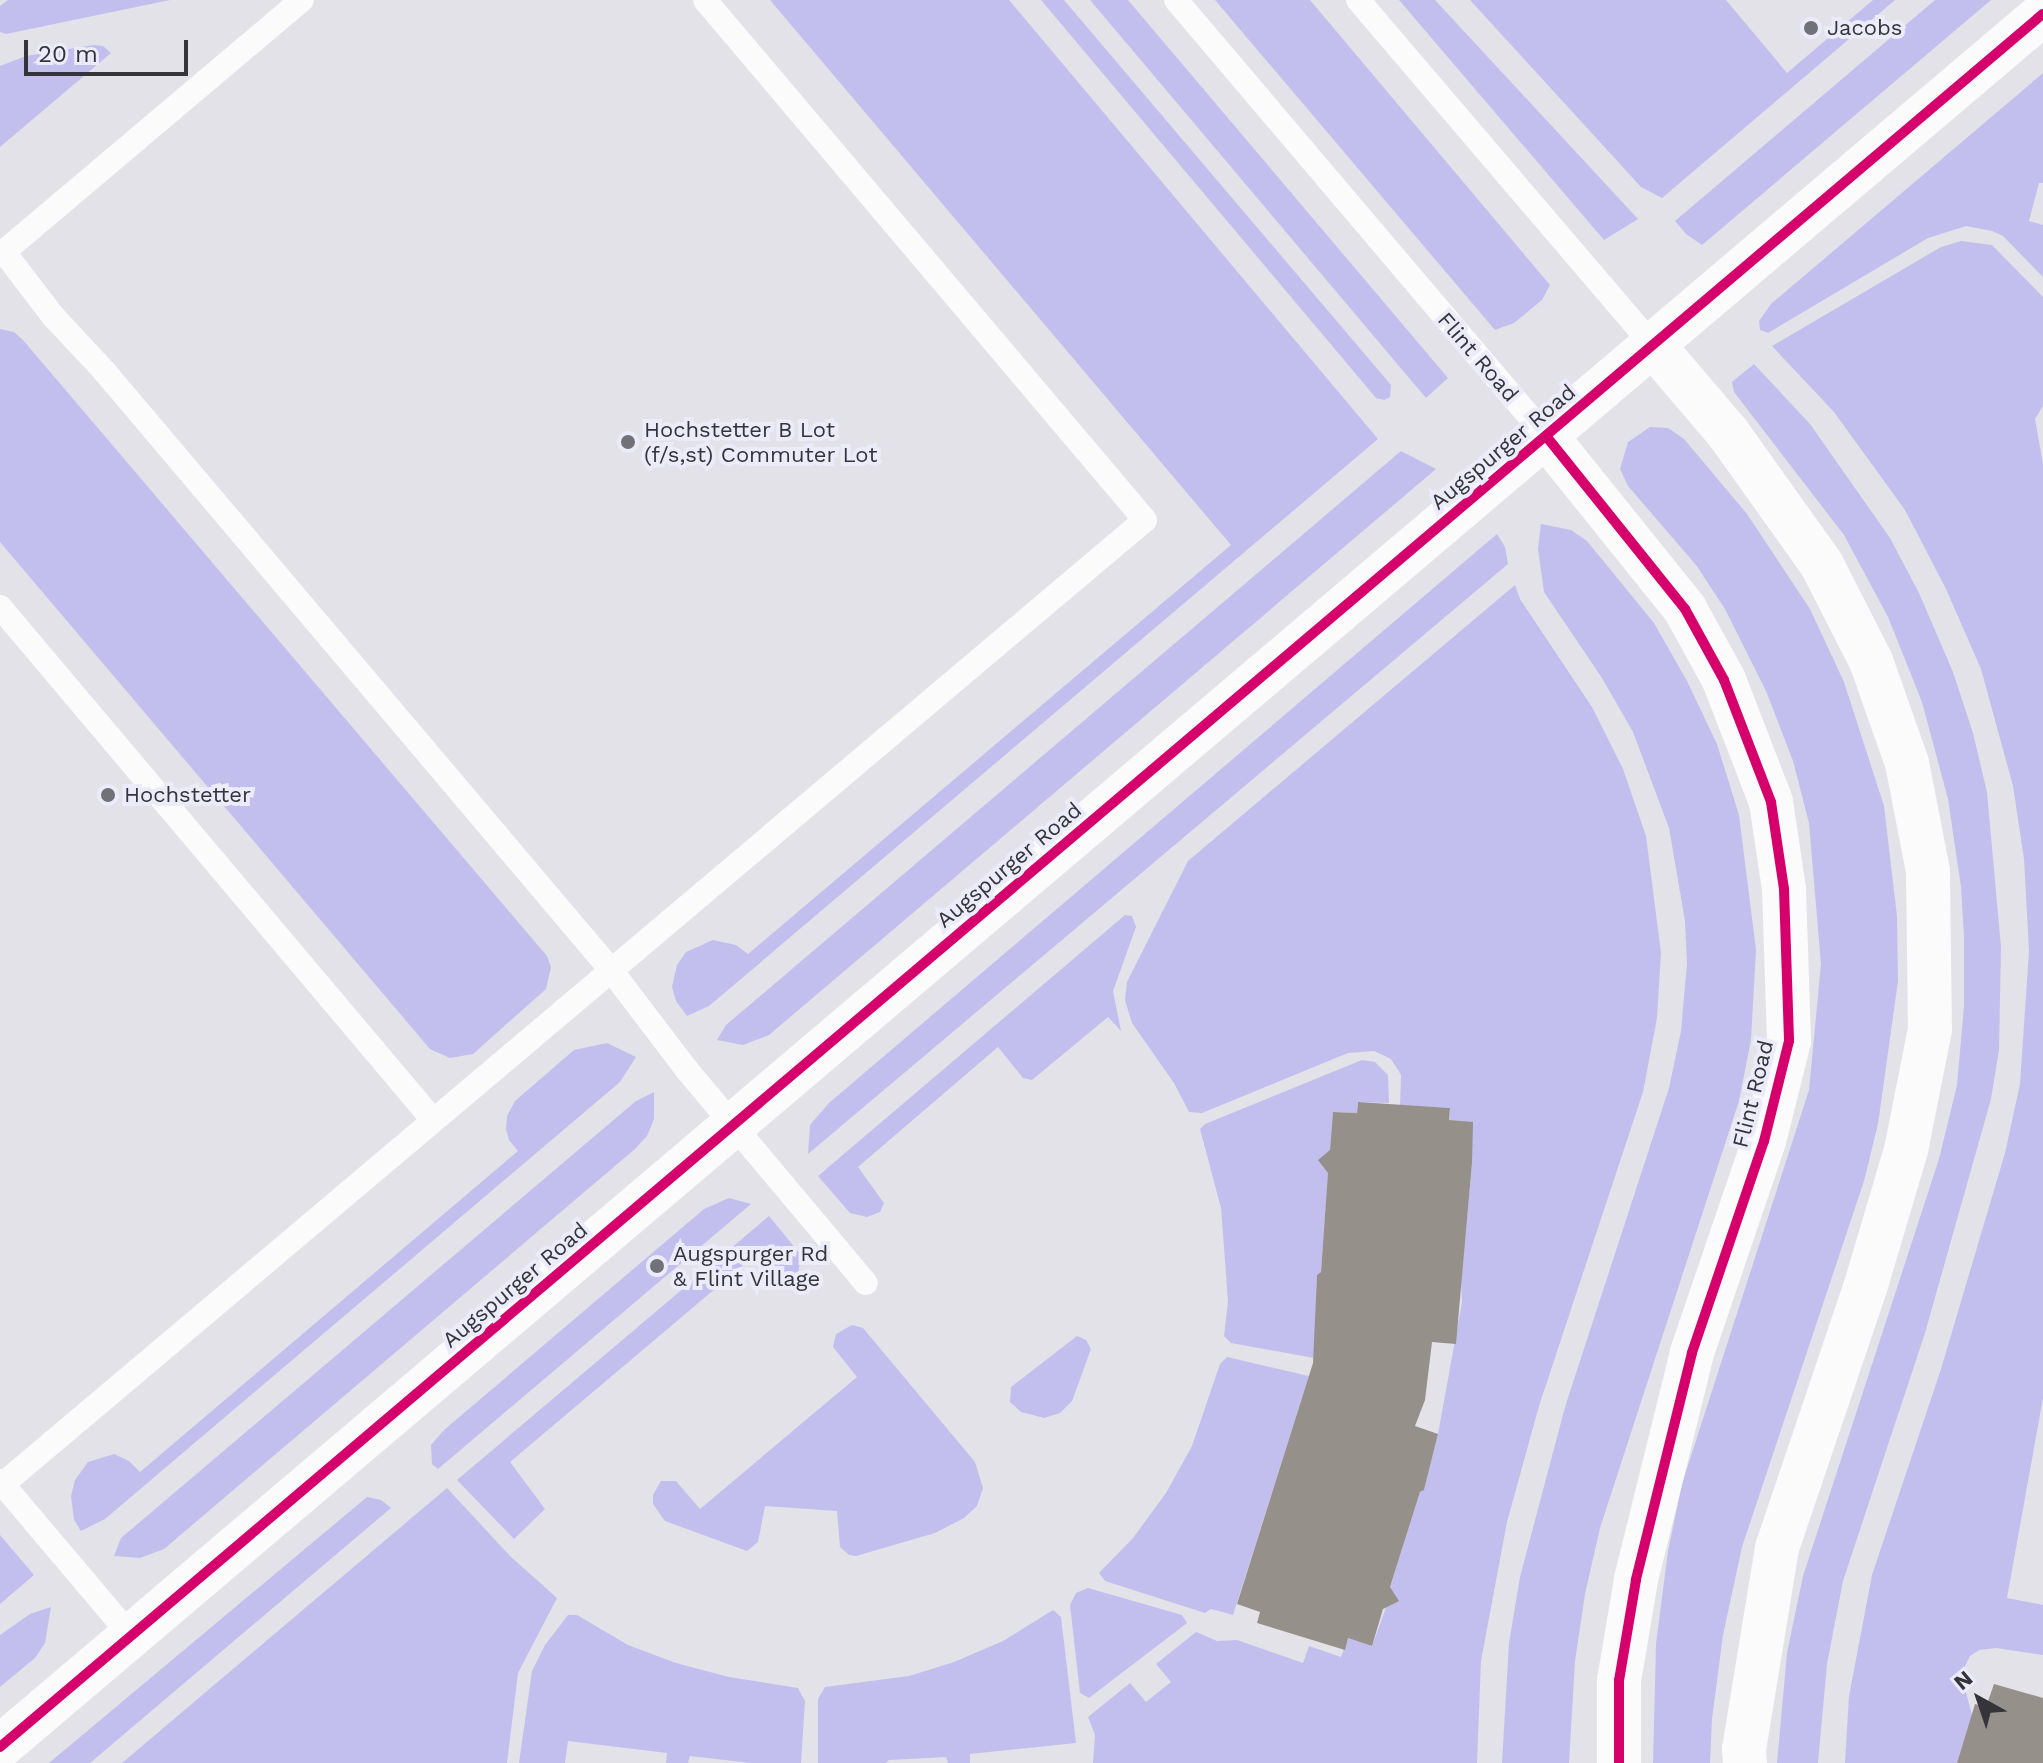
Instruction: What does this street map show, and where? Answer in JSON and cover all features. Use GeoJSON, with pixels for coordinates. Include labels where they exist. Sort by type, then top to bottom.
{"type":"FeatureCollection","features":[{"type":"Feature","properties":{"kind":"street","name":"Augspurger Road"},"geometry":{"type":"LineString","coordinates":[[0,1747],[2043,14]]}},
{"type":"Feature","properties":{"kind":"street"},"geometry":{"type":"LineString","coordinates":[[1653,345],[1728,433],[1822,565],[1871,661],[1907,763],[1928,871],[1930,1029],[1906,1150],[1865,1288],[1777,1548],[1744,1749],[1745,1763]]}},
{"type":"Feature","properties":{"kind":"street","name":"Flint Road"},"geometry":{"type":"LineString","coordinates":[[1546,436],[1685,609],[1724,680],[1771,802],[1784,889],[1789,1041],[1764,1141],[1692,1353],[1636,1580],[1619,1680],[1619,1763]]}},
{"type":"Feature","properties":{"kind":"lane"},"geometry":{"type":"LineString","coordinates":[[302,0],[2,254],[53,316],[126,395],[611,970],[734,1125],[866,1283]]}},
{"type":"Feature","properties":{"kind":"lane"},"geometry":{"type":"LineString","coordinates":[[131,1636],[1,1482],[1145,520],[705,0]]}},
{"type":"Feature","properties":{"kind":"lane","name":"Flint Road"},"geometry":{"type":"LineString","coordinates":[[1176,0],[1546,436]]}},
{"type":"Feature","properties":{"kind":"lane"},"geometry":{"type":"LineString","coordinates":[[1358,0],[1653,345]]}},
{"type":"Feature","properties":{"kind":"lane"},"geometry":{"type":"LineString","coordinates":[[0,607],[433,1120]]}},
{"type":"Feature","properties":{"kind":"shaded area"},"geometry":{"type":"Polygon","coordinates":[[[8,0],[170,0],[6,34],[0,32],[0,6],[8,0]]]}},
{"type":"Feature","properties":{"kind":"shaded area"},"geometry":{"type":"Polygon","coordinates":[[[770,0],[1009,0],[1378,439],[709,1006],[687,1016],[676,1001],[672,987],[677,965],[686,952],[713,940],[736,945],[748,954],[1231,545],[770,0]]]}},
{"type":"Feature","properties":{"kind":"shaded area"},"geometry":{"type":"Polygon","coordinates":[[[1041,0],[1064,0],[1391,385],[1390,397],[1384,400],[1376,398],[1041,0]]]}},
{"type":"Feature","properties":{"kind":"shaded area"},"geometry":{"type":"Polygon","coordinates":[[[1090,0],[1128,0],[1448,378],[1426,398],[1090,0]]]}},
{"type":"Feature","properties":{"kind":"shaded area"},"geometry":{"type":"Polygon","coordinates":[[[1215,0],[1310,0],[1550,285],[1542,300],[1514,323],[1495,330],[1215,0]]]}},
{"type":"Feature","properties":{"kind":"shaded area"},"geometry":{"type":"Polygon","coordinates":[[[1399,0],[1435,0],[1638,219],[1604,240],[1399,0]]]}},
{"type":"Feature","properties":{"kind":"shaded area"},"geometry":{"type":"Polygon","coordinates":[[[1470,0],[1726,0],[1787,73],[1873,0],[1895,0],[1662,198],[1641,187],[1470,0]]]}},
{"type":"Feature","properties":{"kind":"shaded area"},"geometry":{"type":"Polygon","coordinates":[[[1935,0],[1991,0],[1702,245],[1686,234],[1675,221],[1935,0]]]}},
{"type":"Feature","properties":{"kind":"shaded area"},"geometry":{"type":"Polygon","coordinates":[[[103,46],[111,53],[0,147],[0,66],[26,56],[103,46]]]}},
{"type":"Feature","properties":{"kind":"shaded area"},"geometry":{"type":"Polygon","coordinates":[[[2043,73],[2043,183],[2039,183],[2029,221],[2043,225],[2043,277],[2003,236],[1966,226],[1928,238],[1768,333],[1760,330],[1759,321],[1771,304],[2043,73]]]}},
{"type":"Feature","properties":{"kind":"shaded area"},"geometry":{"type":"Polygon","coordinates":[[[1961,241],[1992,245],[2043,297],[2043,406],[2035,419],[2043,464],[2043,1398],[2007,1598],[2043,1605],[2043,1655],[1996,1648],[1979,1650],[1970,1656],[1961,1674],[1972,1715],[1957,1763],[1845,1763],[1849,1696],[1872,1575],[1941,1369],[2005,1153],[2020,1084],[2029,951],[2024,859],[2013,786],[1981,669],[1946,589],[1905,510],[1834,412],[1772,346],[1941,247],[1961,241]]]}},
{"type":"Feature","properties":{"kind":"shaded area"},"geometry":{"type":"Polygon","coordinates":[[[0,329],[14,332],[23,340],[547,956],[551,967],[546,989],[473,1054],[450,1058],[430,1049],[0,542],[0,329]]]}},
{"type":"Feature","properties":{"kind":"shaded area"},"geometry":{"type":"Polygon","coordinates":[[[1754,364],[1810,424],[1890,538],[1919,593],[1953,672],[1973,733],[1987,792],[2001,947],[1999,1050],[1991,1099],[1925,1333],[1843,1581],[1827,1664],[1818,1763],[1777,1763],[1787,1653],[1803,1576],[1939,1159],[1957,1085],[1964,1006],[1964,936],[1961,887],[1948,799],[1922,702],[1888,617],[1844,535],[1734,392],[1732,382],[1754,364]]]}},
{"type":"Feature","properties":{"kind":"shaded area"},"geometry":{"type":"Polygon","coordinates":[[[1650,427],[1668,428],[1684,439],[1747,514],[1810,609],[1844,682],[1884,806],[1897,916],[1898,981],[1878,1124],[1864,1181],[1742,1547],[1723,1635],[1712,1719],[1710,1763],[1653,1763],[1656,1644],[1668,1551],[1682,1484],[1809,1090],[1821,964],[1809,823],[1793,761],[1766,691],[1725,609],[1696,565],[1628,486],[1620,469],[1628,442],[1650,427]]]}},
{"type":"Feature","properties":{"kind":"shaded area"},"geometry":{"type":"Polygon","coordinates":[[[1401,451],[1436,469],[769,1035],[743,1045],[717,1040],[726,1025],[1401,451]]]}},
{"type":"Feature","properties":{"kind":"shaded area"},"geometry":{"type":"Polygon","coordinates":[[[1541,524],[1571,530],[1587,541],[1654,623],[1687,681],[1717,744],[1739,815],[1756,950],[1751,1040],[1739,1101],[1600,1528],[1585,1594],[1575,1661],[1569,1763],[1502,1763],[1509,1643],[1520,1577],[1565,1407],[1669,1088],[1681,1031],[1687,964],[1685,921],[1669,828],[1633,732],[1602,678],[1544,592],[1538,549],[1541,524]]]}},
{"type":"Feature","properties":{"kind":"shaded area"},"geometry":{"type":"Polygon","coordinates":[[[1497,534],[1505,547],[1508,564],[808,1154],[810,1125],[829,1103],[1497,534]]]}},
{"type":"Feature","properties":{"kind":"shaded area"},"geometry":{"type":"Polygon","coordinates":[[[1515,585],[1520,599],[1592,707],[1623,769],[1646,836],[1661,953],[1657,1018],[1643,1092],[1539,1406],[1507,1522],[1481,1661],[1477,1763],[1093,1763],[1095,1735],[1088,1717],[1130,1683],[1146,1702],[1171,1682],[1156,1664],[1196,1632],[1217,1641],[1237,1640],[1303,1663],[1309,1646],[1341,1657],[1348,1638],[1372,1646],[1392,1591],[1390,1587],[1420,1492],[1424,1490],[1438,1434],[1462,1302],[1461,1282],[1472,1164],[1449,1120],[1450,1108],[1400,1105],[1401,1075],[1391,1059],[1374,1051],[1348,1053],[1202,1113],[1189,1112],[1174,1083],[1132,1023],[1125,1000],[1127,982],[1188,861],[1515,585]]]}},
{"type":"Feature","properties":{"kind":"shaded area"},"geometry":{"type":"Polygon","coordinates":[[[1125,915],[1132,916],[1136,927],[1113,991],[1121,1031],[1108,1017],[1032,1080],[1023,1078],[998,1047],[858,1167],[884,1203],[880,1212],[867,1217],[850,1213],[818,1176],[1125,915]]]}},
{"type":"Feature","properties":{"kind":"shaded area"},"geometry":{"type":"Polygon","coordinates":[[[607,1043],[636,1057],[620,1082],[105,1519],[81,1531],[74,1520],[71,1496],[75,1480],[88,1462],[114,1454],[129,1461],[140,1472],[518,1151],[509,1140],[506,1129],[507,1116],[515,1101],[574,1050],[607,1043]]]}},
{"type":"Feature","properties":{"kind":"shaded area"},"geometry":{"type":"Polygon","coordinates":[[[1362,1060],[1375,1062],[1388,1075],[1389,1103],[1358,1102],[1357,1113],[1333,1112],[1321,1272],[1317,1275],[1314,1358],[1231,1343],[1224,1336],[1228,1301],[1221,1208],[1200,1129],[1205,1124],[1362,1060]]]}},
{"type":"Feature","properties":{"kind":"shaded area"},"geometry":{"type":"Polygon","coordinates":[[[654,1092],[654,1119],[647,1136],[635,1149],[164,1549],[140,1558],[114,1556],[121,1538],[636,1101],[654,1092]]]}},
{"type":"Feature","properties":{"kind":"shaded area"},"geometry":{"type":"Polygon","coordinates":[[[729,1198],[751,1204],[438,1469],[432,1464],[431,1445],[444,1430],[704,1209],[729,1198]]]}},
{"type":"Feature","properties":{"kind":"shaded area"},"geometry":{"type":"Polygon","coordinates":[[[769,1216],[801,1255],[797,1282],[783,1287],[754,1256],[510,1462],[545,1509],[514,1539],[457,1480],[769,1216]]]}},
{"type":"Feature","properties":{"kind":"shaded area"},"geometry":{"type":"Polygon","coordinates":[[[852,1325],[863,1328],[975,1462],[983,1488],[977,1506],[964,1518],[935,1533],[856,1556],[849,1555],[840,1547],[837,1511],[765,1506],[758,1542],[747,1551],[665,1521],[653,1504],[653,1495],[661,1481],[676,1481],[700,1509],[857,1377],[833,1347],[836,1334],[852,1325]]]}},
{"type":"Feature","properties":{"kind":"shaded area"},"geometry":{"type":"Polygon","coordinates":[[[1077,1336],[1086,1340],[1091,1349],[1072,1401],[1060,1413],[1044,1418],[1021,1412],[1010,1402],[1011,1387],[1077,1336]]]}},
{"type":"Feature","properties":{"kind":"shaded area"},"geometry":{"type":"Polygon","coordinates":[[[1227,1357],[1309,1376],[1233,1615],[1211,1609],[1205,1613],[1105,1581],[1099,1573],[1133,1538],[1166,1493],[1192,1446],[1220,1364],[1227,1357]]]}},
{"type":"Feature","properties":{"kind":"shaded area"},"geometry":{"type":"Polygon","coordinates":[[[447,1488],[510,1556],[557,1598],[518,1673],[507,1763],[122,1763],[447,1488]]]}},
{"type":"Feature","properties":{"kind":"shaded area"},"geometry":{"type":"Polygon","coordinates":[[[367,1497],[381,1500],[391,1508],[90,1763],[49,1763],[367,1497]]]}},
{"type":"Feature","properties":{"kind":"shaded area"},"geometry":{"type":"Polygon","coordinates":[[[0,1535],[34,1575],[0,1604],[0,1535]]]}},
{"type":"Feature","properties":{"kind":"shaded area"},"geometry":{"type":"Polygon","coordinates":[[[1088,1588],[1182,1615],[1187,1623],[1089,1698],[1080,1693],[1070,1605],[1076,1593],[1088,1588]]]}},
{"type":"Feature","properties":{"kind":"shaded area"},"geometry":{"type":"Polygon","coordinates":[[[51,1607],[45,1643],[35,1658],[0,1687],[0,1635],[30,1614],[51,1607]]]}},
{"type":"Feature","properties":{"kind":"shaded area"},"geometry":{"type":"Polygon","coordinates":[[[1053,1610],[1061,1617],[1076,1743],[970,1754],[970,1763],[948,1763],[946,1757],[889,1760],[886,1763],[818,1763],[818,1699],[825,1687],[909,1676],[954,1662],[1003,1641],[1053,1610]]]}},
{"type":"Feature","properties":{"kind":"shaded area"},"geometry":{"type":"Polygon","coordinates":[[[568,1615],[577,1615],[628,1645],[676,1663],[729,1677],[798,1688],[805,1701],[801,1763],[751,1763],[690,1756],[688,1763],[666,1763],[667,1753],[568,1741],[565,1763],[519,1763],[532,1671],[545,1645],[568,1615]]]}},
{"type":"Feature","properties":{"kind":"building"},"geometry":{"type":"Polygon","coordinates":[[[1358,1102],[1450,1108],[1449,1120],[1473,1122],[1456,1344],[1432,1342],[1425,1400],[1415,1426],[1438,1434],[1424,1490],[1420,1492],[1390,1587],[1399,1601],[1383,1609],[1372,1646],[1348,1638],[1345,1650],[1257,1623],[1260,1612],[1237,1604],[1313,1363],[1317,1275],[1321,1272],[1328,1173],[1318,1160],[1330,1150],[1333,1112],[1357,1113],[1358,1102]]]}},
{"type":"Feature","properties":{"kind":"building"},"geometry":{"type":"Polygon","coordinates":[[[1994,1684],[2043,1698],[2043,1763],[1957,1763],[1975,1704],[1986,1707],[1994,1684]]]}},
{"type":"Feature","properties":{"kind":"cycle path"},"geometry":{"type":"LineString","coordinates":[[0,1747],[2043,14]]}},
{"type":"Feature","properties":{"kind":"cycle path"},"geometry":{"type":"LineString","coordinates":[[1546,436],[1685,609],[1724,680],[1771,802],[1784,889],[1789,1041],[1764,1141],[1692,1353],[1636,1580],[1619,1680],[1619,1763]]}},
{"type":"Feature","properties":{"kind":"place","name":"Jacobs"},"geometry":{"type":"Point","coordinates":[1811,28]}},
{"type":"Feature","properties":{"kind":"place","name":"Hochstetter B Lot (f/s,st) Commuter Lot"},"geometry":{"type":"Point","coordinates":[628,442]}},
{"type":"Feature","properties":{"kind":"place","name":"Hochstetter"},"geometry":{"type":"Point","coordinates":[108,795]}},
{"type":"Feature","properties":{"kind":"place","name":"Augspurger Rd & Flint Village"},"geometry":{"type":"Point","coordinates":[657,1266]}}]}
